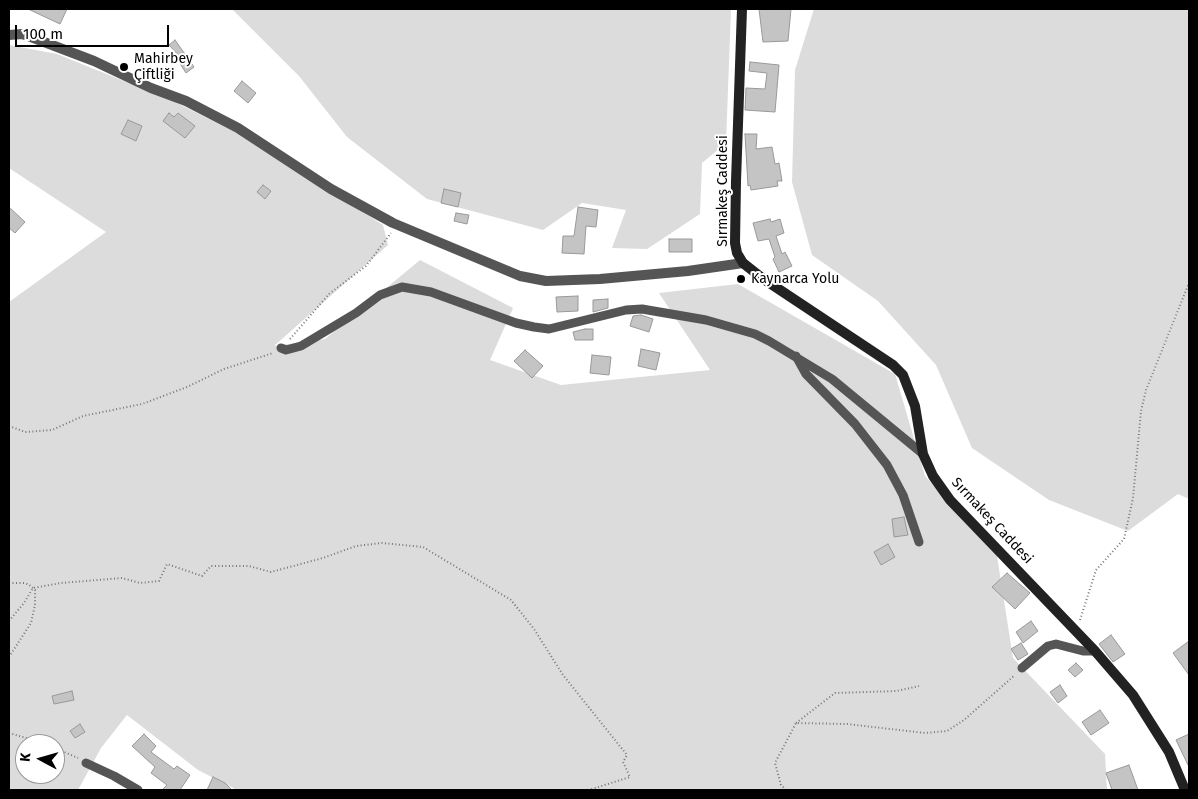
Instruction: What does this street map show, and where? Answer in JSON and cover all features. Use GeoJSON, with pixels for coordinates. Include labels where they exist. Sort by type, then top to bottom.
{"type":"FeatureCollection","features":[{"type":"Feature","properties":{"kind":"main road","name":"Sırmakeş Caddesi"},"geometry":{"type":"LineString","coordinates":[[742,9],[738,76],[735,243],[742,263],[893,365],[903,375],[915,406],[923,454],[933,476],[950,500],[1096,651],[1133,695],[1150,719],[1169,752],[1184,790]]}},
{"type":"Feature","properties":{"kind":"street"},"geometry":{"type":"LineString","coordinates":[[9,35],[22,34],[31,37],[94,61],[151,88],[186,101],[238,128],[331,189],[392,223],[532,280],[600,279],[688,271],[742,263]]}},
{"type":"Feature","properties":{"kind":"street"},"geometry":{"type":"LineString","coordinates":[[281,348],[286,350],[301,346],[356,313],[380,295],[402,287],[431,292],[534,328],[549,329],[626,310],[642,309],[706,320],[755,334],[796,356],[832,379],[923,454]]}},
{"type":"Feature","properties":{"kind":"street"},"geometry":{"type":"LineString","coordinates":[[796,356],[806,374],[855,424],[887,465],[903,495],[919,542]]}},
{"type":"Feature","properties":{"kind":"street"},"geometry":{"type":"LineString","coordinates":[[1022,668],[1048,646],[1056,644],[1083,652],[1096,651]]}},
{"type":"Feature","properties":{"kind":"street"},"geometry":{"type":"LineString","coordinates":[[86,763],[138,790]]}},
{"type":"Feature","properties":{"kind":"path"},"geometry":{"type":"LineString","coordinates":[[9,426],[25,432],[52,430],[83,416],[142,404],[186,388],[224,369],[269,355],[281,348],[329,294],[366,266],[386,242],[392,232],[392,223]]}},
{"type":"Feature","properties":{"kind":"path"},"geometry":{"type":"LineString","coordinates":[[1076,631],[1096,570],[1124,539],[1133,498],[1141,411],[1146,390],[1189,283]]}},
{"type":"Feature","properties":{"kind":"path"},"geometry":{"type":"LineString","coordinates":[[9,584],[25,583],[33,588],[61,583],[122,578],[140,583],[158,580],[166,564],[202,576],[211,566],[249,566],[271,572],[323,558],[356,546],[382,543],[423,547],[511,600],[534,628],[563,675],[627,755],[623,762],[630,777],[589,790]]}},
{"type":"Feature","properties":{"kind":"path"},"geometry":{"type":"LineString","coordinates":[[9,621],[24,603],[33,588]]}},
{"type":"Feature","properties":{"kind":"path"},"geometry":{"type":"LineString","coordinates":[[9,657],[31,623],[35,604],[33,588]]}},
{"type":"Feature","properties":{"kind":"path"},"geometry":{"type":"LineString","coordinates":[[796,723],[847,724],[925,733],[948,731],[964,720],[1022,668]]}},
{"type":"Feature","properties":{"kind":"path"},"geometry":{"type":"LineString","coordinates":[[786,790],[781,785],[775,763],[796,723],[834,692],[897,691],[919,686]]}},
{"type":"Feature","properties":{"kind":"path"},"geometry":{"type":"LineString","coordinates":[[65,753],[86,763]]}},
{"type":"Feature","properties":{"kind":"shaded area"},"geometry":{"type":"Polygon","coordinates":[[[232,9],[731,9],[726,143],[702,163],[700,214],[647,249],[612,248],[626,210],[582,203],[543,230],[427,199],[347,137],[299,76],[232,9]]]}},
{"type":"Feature","properties":{"kind":"shaded area"},"geometry":{"type":"Polygon","coordinates":[[[814,9],[1189,9],[1189,499],[1178,494],[1128,531],[1049,500],[972,448],[936,365],[878,301],[812,255],[792,182],[795,70],[814,9]]]}},
{"type":"Feature","properties":{"kind":"shaded area"},"geometry":{"type":"Polygon","coordinates":[[[9,45],[57,54],[171,100],[245,137],[383,225],[388,245],[274,346],[325,339],[420,260],[513,308],[490,360],[561,385],[710,370],[659,293],[738,284],[895,374],[925,476],[997,556],[1013,658],[1105,754],[1107,790],[237,790],[198,770],[127,715],[101,748],[78,790],[9,790],[9,302],[106,232],[9,168],[9,45]]]}},
{"type":"Feature","properties":{"kind":"building"},"geometry":{"type":"Polygon","coordinates":[[[28,9],[67,9],[60,24],[28,9]]]}},
{"type":"Feature","properties":{"kind":"building"},"geometry":{"type":"Polygon","coordinates":[[[759,9],[791,9],[788,41],[763,42],[759,9]]]}},
{"type":"Feature","properties":{"kind":"building"},"geometry":{"type":"Polygon","coordinates":[[[175,40],[194,67],[186,73],[179,62],[183,60],[169,45],[175,40]]]}},
{"type":"Feature","properties":{"kind":"building"},"geometry":{"type":"Polygon","coordinates":[[[750,62],[779,65],[775,112],[745,110],[746,88],[765,89],[767,73],[749,71],[750,62]]]}},
{"type":"Feature","properties":{"kind":"building"},"geometry":{"type":"Polygon","coordinates":[[[242,81],[256,93],[248,103],[234,91],[242,81]]]}},
{"type":"Feature","properties":{"kind":"building"},"geometry":{"type":"Polygon","coordinates":[[[169,113],[174,117],[178,113],[195,126],[185,138],[163,121],[169,113]]]}},
{"type":"Feature","properties":{"kind":"building"},"geometry":{"type":"Polygon","coordinates":[[[128,120],[142,126],[136,141],[121,134],[128,120]]]}},
{"type":"Feature","properties":{"kind":"building"},"geometry":{"type":"Polygon","coordinates":[[[745,134],[757,134],[756,149],[772,147],[775,164],[779,163],[782,181],[777,181],[778,186],[751,190],[750,185],[748,186],[745,134]]]}},
{"type":"Feature","properties":{"kind":"building"},"geometry":{"type":"Polygon","coordinates":[[[263,185],[271,191],[265,199],[257,192],[263,185]]]}},
{"type":"Feature","properties":{"kind":"building"},"geometry":{"type":"Polygon","coordinates":[[[444,189],[461,193],[458,207],[441,203],[444,189]]]}},
{"type":"Feature","properties":{"kind":"building"},"geometry":{"type":"Polygon","coordinates":[[[9,207],[25,222],[15,233],[9,228],[9,207]]]}},
{"type":"Feature","properties":{"kind":"building"},"geometry":{"type":"Polygon","coordinates":[[[578,207],[598,210],[596,227],[586,226],[584,254],[562,253],[563,236],[574,236],[578,207]]]}},
{"type":"Feature","properties":{"kind":"building"},"geometry":{"type":"Polygon","coordinates":[[[456,213],[469,215],[467,224],[454,221],[456,213]]]}},
{"type":"Feature","properties":{"kind":"building"},"geometry":{"type":"Polygon","coordinates":[[[770,219],[771,222],[780,219],[784,233],[776,236],[782,254],[785,252],[792,266],[779,272],[773,259],[775,257],[769,239],[758,241],[753,223],[770,219]]]}},
{"type":"Feature","properties":{"kind":"building"},"geometry":{"type":"Polygon","coordinates":[[[669,239],[692,239],[692,252],[669,252],[669,239]]]}},
{"type":"Feature","properties":{"kind":"building"},"geometry":{"type":"Polygon","coordinates":[[[578,296],[578,311],[557,312],[556,297],[578,296]]]}},
{"type":"Feature","properties":{"kind":"building"},"geometry":{"type":"Polygon","coordinates":[[[608,299],[608,308],[593,312],[593,300],[608,299]]]}},
{"type":"Feature","properties":{"kind":"building"},"geometry":{"type":"Polygon","coordinates":[[[641,315],[653,319],[649,332],[630,326],[633,316],[641,315]]]}},
{"type":"Feature","properties":{"kind":"building"},"geometry":{"type":"Polygon","coordinates":[[[593,329],[593,340],[575,340],[573,332],[593,329]]]}},
{"type":"Feature","properties":{"kind":"building"},"geometry":{"type":"Polygon","coordinates":[[[641,349],[660,353],[656,370],[638,366],[641,349]]]}},
{"type":"Feature","properties":{"kind":"building"},"geometry":{"type":"Polygon","coordinates":[[[525,350],[543,366],[532,378],[514,361],[525,350]]]}},
{"type":"Feature","properties":{"kind":"building"},"geometry":{"type":"Polygon","coordinates":[[[592,355],[611,357],[609,375],[590,373],[592,355]]]}},
{"type":"Feature","properties":{"kind":"building"},"geometry":{"type":"Polygon","coordinates":[[[904,517],[908,535],[894,537],[892,519],[904,517]]]}},
{"type":"Feature","properties":{"kind":"building"},"geometry":{"type":"Polygon","coordinates":[[[888,544],[895,557],[881,565],[874,552],[888,544]]]}},
{"type":"Feature","properties":{"kind":"building"},"geometry":{"type":"Polygon","coordinates":[[[1007,573],[1030,593],[1015,609],[992,587],[1007,573]]]}},
{"type":"Feature","properties":{"kind":"building"},"geometry":{"type":"Polygon","coordinates":[[[1031,621],[1038,631],[1023,643],[1016,632],[1031,621]]]}},
{"type":"Feature","properties":{"kind":"building"},"geometry":{"type":"Polygon","coordinates":[[[1111,635],[1125,654],[1113,662],[1099,644],[1111,635]]]}},
{"type":"Feature","properties":{"kind":"building"},"geometry":{"type":"Polygon","coordinates":[[[1189,641],[1189,675],[1173,653],[1189,641]]]}},
{"type":"Feature","properties":{"kind":"building"},"geometry":{"type":"Polygon","coordinates":[[[1021,643],[1028,654],[1018,660],[1011,649],[1021,643]]]}},
{"type":"Feature","properties":{"kind":"building"},"geometry":{"type":"Polygon","coordinates":[[[1076,663],[1083,670],[1075,677],[1068,670],[1076,663]]]}},
{"type":"Feature","properties":{"kind":"building"},"geometry":{"type":"Polygon","coordinates":[[[1060,685],[1067,696],[1058,703],[1050,692],[1060,685]]]}},
{"type":"Feature","properties":{"kind":"building"},"geometry":{"type":"Polygon","coordinates":[[[72,691],[74,700],[54,704],[52,696],[72,691]]]}},
{"type":"Feature","properties":{"kind":"building"},"geometry":{"type":"Polygon","coordinates":[[[1100,710],[1109,723],[1091,735],[1082,722],[1100,710]]]}},
{"type":"Feature","properties":{"kind":"building"},"geometry":{"type":"Polygon","coordinates":[[[80,724],[85,732],[75,738],[70,731],[80,724]]]}},
{"type":"Feature","properties":{"kind":"building"},"geometry":{"type":"Polygon","coordinates":[[[144,734],[156,746],[151,752],[174,769],[177,766],[190,775],[180,790],[162,790],[167,785],[151,773],[155,767],[132,746],[144,734]]]}},
{"type":"Feature","properties":{"kind":"building"},"geometry":{"type":"Polygon","coordinates":[[[1189,734],[1189,767],[1176,740],[1189,734]]]}},
{"type":"Feature","properties":{"kind":"building"},"geometry":{"type":"Polygon","coordinates":[[[1129,765],[1138,790],[1112,790],[1106,773],[1129,765]]]}},
{"type":"Feature","properties":{"kind":"building"},"geometry":{"type":"Polygon","coordinates":[[[213,777],[225,783],[232,790],[207,790],[213,777]]]}},
{"type":"Feature","properties":{"kind":"place","name":"Mahirbey Çiftliği"},"geometry":{"type":"Point","coordinates":[124,67]}},
{"type":"Feature","properties":{"kind":"place","name":"Kaynarca Yolu"},"geometry":{"type":"Point","coordinates":[741,279]}}]}
